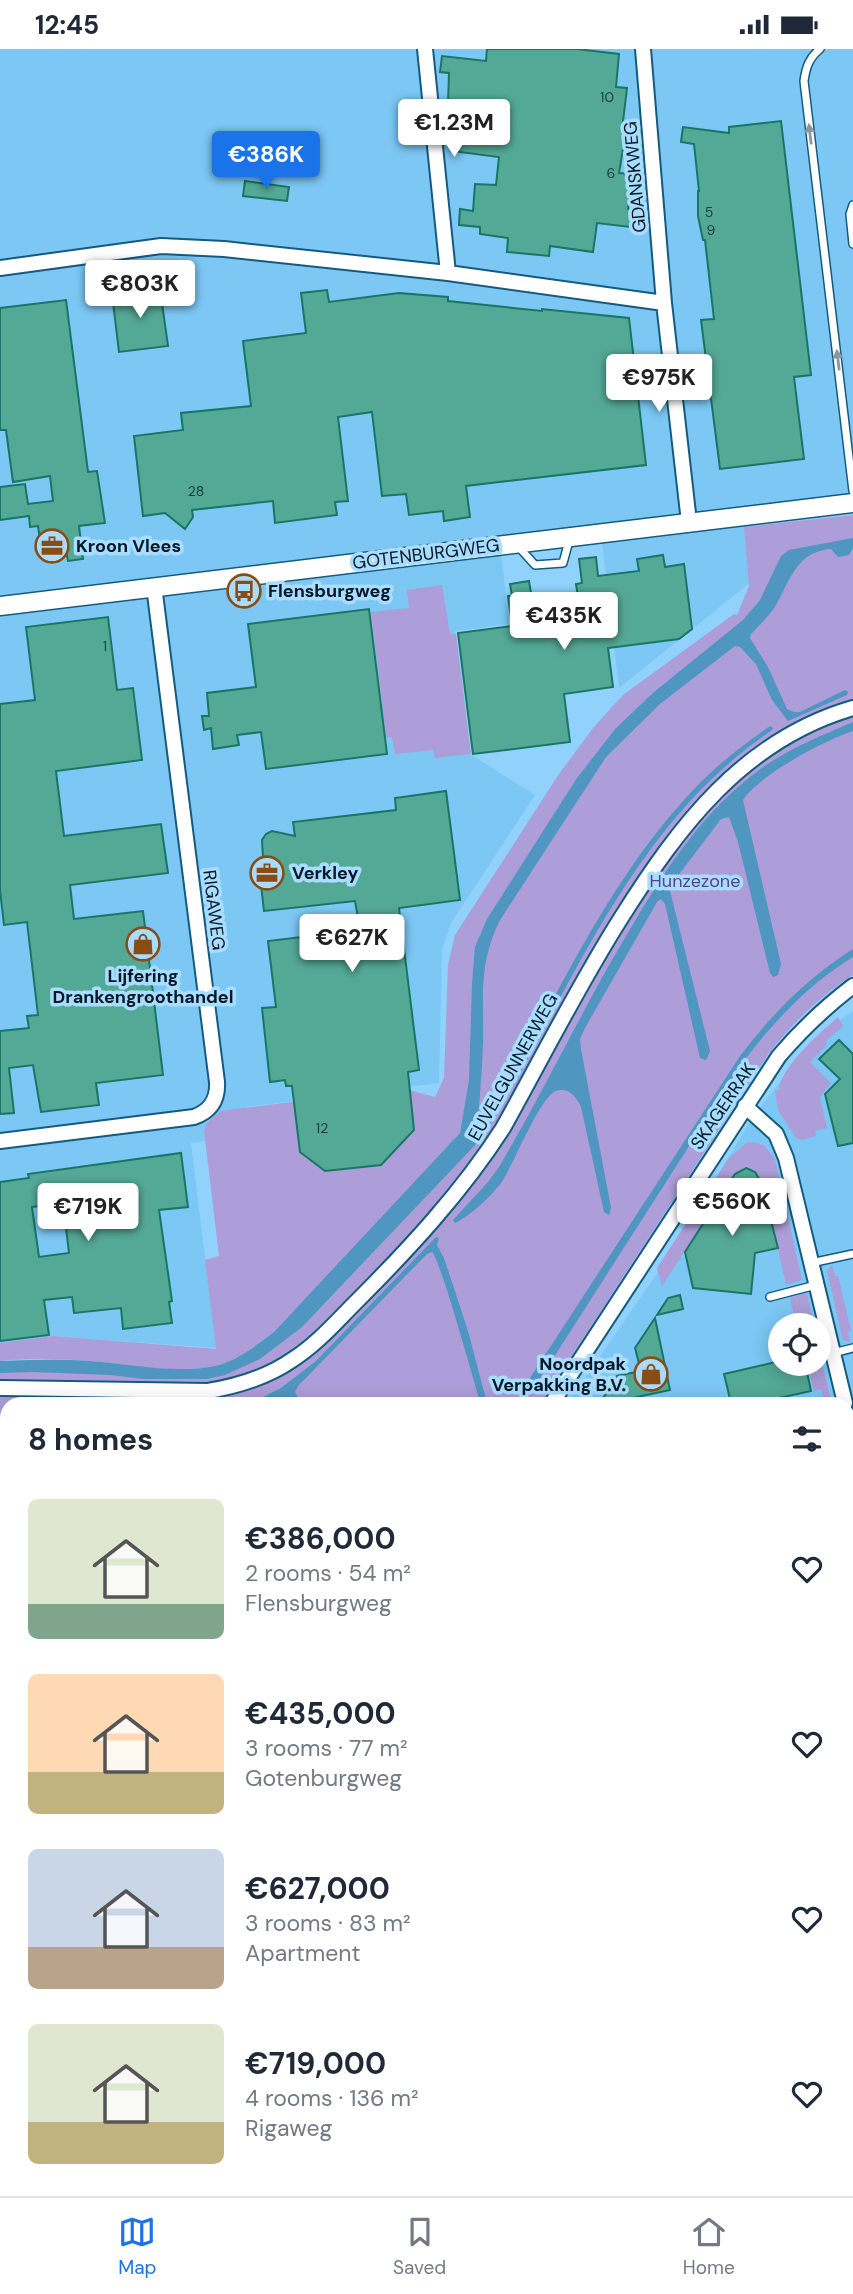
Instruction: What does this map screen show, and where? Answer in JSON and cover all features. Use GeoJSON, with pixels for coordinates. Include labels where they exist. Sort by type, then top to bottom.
{"type":"FeatureCollection","features":[{"type":"Feature","properties":{"kind":"street"},"geometry":{"type":"LineString","coordinates":[[425,49],[449,273]]}},
{"type":"Feature","properties":{"kind":"street","name":"GDANSKWEG"},"geometry":{"type":"LineString","coordinates":[[643,49],[664,303]]}},
{"type":"Feature","properties":{"kind":"street"},"geometry":{"type":"LineString","coordinates":[[0,268],[161,246],[225,249],[449,273],[664,303],[689,522]]}},
{"type":"Feature","properties":{"kind":"street","name":"GOTENBURGWEG"},"geometry":{"type":"LineString","coordinates":[[0,606],[853,503]]}},
{"type":"Feature","properties":{"kind":"street","name":"RIGAWEG"},"geometry":{"type":"LineString","coordinates":[[0,1141],[194,1117],[207,1110],[216,1097],[217,1082],[154,586]]}},
{"type":"Feature","properties":{"kind":"street","name":"EUVELGUNNERWEG"},"geometry":{"type":"LineString","coordinates":[[0,1388],[208,1391],[262,1377],[306,1350],[373,1285],[436,1216],[489,1150],[607,941],[652,869],[694,815],[728,780],[765,751],[806,727],[853,708]]}},
{"type":"Feature","properties":{"kind":"street","name":"SKAGERRAK"},"geometry":{"type":"LineString","coordinates":[[556,1397],[779,1056],[822,1009],[853,986]]}},
{"type":"Feature","properties":{"kind":"street"},"geometry":{"type":"LineString","coordinates":[[745,1106],[776,1134],[786,1158],[833,1353],[846,1380]]}},
{"type":"Feature","properties":{"kind":"lane"},"geometry":{"type":"LineString","coordinates":[[820,49],[811,56],[804,81],[853,491]]}},
{"type":"Feature","properties":{"kind":"lane"},"geometry":{"type":"LineString","coordinates":[[853,205],[850,214],[853,244]]}},
{"type":"Feature","properties":{"kind":"lane"},"geometry":{"type":"LineString","coordinates":[[515,543],[535,565],[563,563],[570,537]]}},
{"type":"Feature","properties":{"kind":"lane"},"geometry":{"type":"LineString","coordinates":[[811,1263],[853,1254]]}},
{"type":"Feature","properties":{"kind":"lane"},"geometry":{"type":"LineString","coordinates":[[770,1297],[817,1285]]}},
{"type":"Feature","properties":{"kind":"lane"},"geometry":{"type":"LineString","coordinates":[[833,1353],[853,1349]]}},
{"type":"Feature","properties":{"kind":"shaded area"},"geometry":{"type":"Polygon","coordinates":[[[0,49],[853,49],[853,505],[757,513],[764,549],[751,582],[619,688],[601,533],[501,551],[509,624],[455,631],[470,754],[535,795],[451,923],[442,950],[439,1083],[245,1107],[250,1135],[191,1143],[216,1348],[53,1336],[0,1343],[0,49]]]}},
{"type":"Feature","properties":{"kind":"shaded area"},"geometry":{"type":"Polygon","coordinates":[[[853,538],[853,548],[849,555],[838,557],[831,549],[819,551],[802,561],[773,609],[750,638],[768,667],[787,709],[800,712],[845,690],[847,695],[788,721],[772,700],[756,664],[740,647],[735,646],[660,704],[606,757],[500,920],[488,951],[484,980],[478,1120],[483,1122],[491,1111],[497,1114],[477,1143],[302,1327],[260,1359],[225,1375],[207,1379],[0,1373],[0,1361],[25,1360],[90,1361],[171,1369],[203,1368],[233,1359],[274,1332],[460,1133],[469,1080],[475,947],[487,919],[577,778],[616,728],[654,692],[743,620],[760,600],[781,556],[789,550],[853,538]]]}},
{"type":"Feature","properties":{"kind":"shaded area"},"geometry":{"type":"Polygon","coordinates":[[[853,722],[853,731],[810,750],[777,770],[751,790],[743,800],[781,964],[778,975],[773,977],[770,973],[738,842],[729,817],[721,819],[671,885],[670,891],[710,1051],[706,1060],[700,1058],[665,904],[661,899],[585,1028],[580,1039],[581,1049],[611,1208],[609,1215],[604,1212],[581,1107],[572,1094],[560,1090],[550,1096],[543,1105],[499,1186],[474,1210],[455,1223],[453,1220],[499,1167],[617,951],[661,879],[705,820],[722,802],[770,762],[853,722]]]}},
{"type":"Feature","properties":{"kind":"shaded area"},"geometry":{"type":"Polygon","coordinates":[[[770,726],[773,728],[771,731],[726,766],[687,805],[651,848],[590,943],[510,1092],[506,1094],[505,1089],[569,971],[614,893],[639,856],[666,820],[704,779],[770,726]]]}},
{"type":"Feature","properties":{"kind":"shaded area"},"geometry":{"type":"Polygon","coordinates":[[[853,949],[853,957],[793,1004],[743,1062],[534,1388],[529,1391],[526,1389],[528,1381],[740,1056],[792,997],[853,949]]]}},
{"type":"Feature","properties":{"kind":"shaded area"},"geometry":{"type":"Polygon","coordinates":[[[853,1011],[853,1397],[572,1397],[660,1269],[755,1114],[799,1058],[836,1023],[853,1011]]]}},
{"type":"Feature","properties":{"kind":"shaded area"},"geometry":{"type":"Polygon","coordinates":[[[436,1237],[439,1238],[437,1245],[444,1258],[468,1331],[485,1397],[479,1397],[449,1297],[432,1252],[427,1254],[298,1386],[295,1392],[298,1397],[263,1397],[281,1388],[316,1361],[436,1237]]]}},
{"type":"Feature","properties":{"kind":"green space","name":"Hunzezone"},"geometry":{"type":"Polygon","coordinates":[[[853,515],[853,975],[808,1011],[769,1053],[545,1397],[0,1397],[0,1365],[168,1369],[91,1361],[0,1361],[0,1343],[53,1336],[216,1349],[205,1260],[219,1256],[204,1130],[207,1123],[220,1111],[402,1088],[435,1097],[444,1078],[448,965],[455,935],[559,774],[593,728],[623,695],[734,614],[737,615],[749,586],[744,527],[853,515]],[[468,1089],[460,1133],[455,1140],[274,1332],[246,1352],[271,1339],[463,1134],[468,1089]],[[226,1363],[204,1368],[177,1369],[212,1370],[226,1363]]]}},
{"type":"Feature","properties":{"kind":"green space"},"geometry":{"type":"Polygon","coordinates":[[[442,585],[450,634],[456,634],[471,754],[435,758],[433,750],[395,754],[392,737],[386,738],[371,612],[409,608],[407,590],[442,585]]]}},
{"type":"Feature","properties":{"kind":"green space"},"geometry":{"type":"Polygon","coordinates":[[[838,1017],[843,1026],[826,1041],[827,1045],[810,1062],[831,1083],[820,1097],[827,1128],[815,1131],[816,1136],[802,1140],[796,1138],[778,1110],[775,1091],[779,1090],[781,1081],[794,1061],[838,1017]]]}},
{"type":"Feature","properties":{"kind":"green space"},"geometry":{"type":"Polygon","coordinates":[[[746,1143],[764,1145],[775,1159],[802,1280],[786,1285],[763,1183],[755,1171],[744,1167],[735,1174],[662,1286],[657,1268],[729,1158],[746,1143]]]}},
{"type":"Feature","properties":{"kind":"green space"},"geometry":{"type":"Polygon","coordinates":[[[832,1265],[835,1276],[838,1276],[851,1330],[848,1332],[850,1342],[843,1340],[827,1271],[832,1265]]]}},
{"type":"Feature","properties":{"kind":"green space"},"geometry":{"type":"Polygon","coordinates":[[[807,1293],[811,1313],[793,1313],[790,1298],[807,1293]]]}},
{"type":"Feature","properties":{"kind":"green space"},"geometry":{"type":"Polygon","coordinates":[[[810,1376],[825,1376],[831,1397],[823,1397],[821,1389],[814,1391],[810,1376]]]}},
{"type":"Feature","properties":{"kind":"building"},"geometry":{"type":"Polygon","coordinates":[[[487,49],[577,49],[619,54],[616,87],[627,88],[622,130],[626,131],[619,173],[632,174],[628,209],[641,211],[639,228],[597,223],[593,252],[550,246],[549,256],[507,252],[508,238],[480,234],[480,227],[459,225],[460,209],[473,211],[475,184],[496,185],[499,157],[452,151],[454,134],[495,139],[497,113],[487,112],[487,108],[448,103],[449,73],[440,72],[442,56],[486,61],[487,49]]]}},
{"type":"Feature","properties":{"kind":"building"},"geometry":{"type":"Polygon","coordinates":[[[781,121],[811,375],[794,377],[804,459],[720,469],[701,320],[714,319],[705,240],[698,216],[699,191],[694,144],[681,142],[683,127],[729,133],[729,127],[781,121]]]}},
{"type":"Feature","properties":{"kind":"building"},"geometry":{"type":"Polygon","coordinates":[[[245,181],[289,187],[287,201],[243,196],[245,181]]]}},
{"type":"Feature","properties":{"kind":"building"},"geometry":{"type":"Polygon","coordinates":[[[160,289],[168,346],[119,352],[112,294],[160,289]]]}},
{"type":"Feature","properties":{"kind":"building"},"geometry":{"type":"Polygon","coordinates":[[[327,290],[329,302],[399,293],[448,297],[448,301],[629,318],[646,465],[466,486],[470,517],[444,521],[443,511],[409,515],[406,494],[382,496],[372,412],[338,417],[348,501],[335,502],[337,515],[275,523],[273,501],[192,510],[193,517],[185,529],[165,513],[143,516],[134,436],[183,430],[181,413],[251,406],[243,341],[306,333],[301,293],[327,290]]]}},
{"type":"Feature","properties":{"kind":"building"},"geometry":{"type":"Polygon","coordinates":[[[66,300],[88,472],[97,471],[105,523],[79,526],[83,559],[68,561],[66,551],[42,554],[38,526],[30,527],[29,516],[0,520],[0,487],[25,484],[28,504],[53,501],[50,476],[13,482],[6,430],[0,430],[0,308],[66,300]]]}},
{"type":"Feature","properties":{"kind":"building"},"geometry":{"type":"Polygon","coordinates":[[[663,555],[665,567],[684,564],[692,629],[679,639],[608,648],[613,687],[564,694],[570,742],[473,754],[458,633],[512,626],[508,596],[512,596],[510,584],[529,581],[531,593],[534,593],[538,623],[581,617],[576,584],[582,583],[579,559],[596,557],[598,576],[639,571],[637,559],[663,555]]]}},
{"type":"Feature","properties":{"kind":"building"},"geometry":{"type":"Polygon","coordinates":[[[369,609],[387,754],[266,769],[261,732],[237,735],[239,745],[213,749],[211,728],[204,730],[202,716],[209,716],[207,693],[256,687],[248,624],[369,609]]]}},
{"type":"Feature","properties":{"kind":"building"},"geometry":{"type":"Polygon","coordinates":[[[108,617],[117,690],[133,688],[142,760],[56,771],[64,836],[161,824],[168,873],[70,885],[74,919],[143,911],[163,1075],[96,1083],[99,1105],[41,1112],[33,1065],[9,1068],[14,1113],[0,1114],[0,1031],[29,1028],[27,1016],[38,1015],[27,922],[4,925],[0,890],[0,704],[35,700],[26,627],[108,617]]]}},
{"type":"Feature","properties":{"kind":"building"},"geometry":{"type":"Polygon","coordinates":[[[446,791],[460,900],[399,908],[419,1070],[408,1072],[414,1130],[381,1165],[325,1171],[300,1152],[292,1086],[286,1086],[285,1080],[270,1082],[262,1008],[276,1007],[268,941],[360,930],[355,901],[264,911],[260,876],[264,875],[262,840],[272,831],[295,836],[293,822],[396,810],[395,798],[446,791]]]}},
{"type":"Feature","properties":{"kind":"building"},"geometry":{"type":"Polygon","coordinates":[[[839,1040],[853,1054],[853,1143],[838,1146],[825,1094],[840,1079],[819,1059],[839,1040]]]}},
{"type":"Feature","properties":{"kind":"building"},"geometry":{"type":"Polygon","coordinates":[[[181,1153],[188,1207],[159,1210],[172,1301],[169,1302],[172,1323],[123,1329],[121,1308],[74,1313],[72,1297],[44,1300],[49,1335],[0,1341],[0,1182],[29,1178],[28,1174],[181,1153]],[[63,1203],[32,1207],[39,1257],[69,1253],[63,1203]]]}},
{"type":"Feature","properties":{"kind":"building"},"geometry":{"type":"Polygon","coordinates":[[[746,1168],[755,1172],[761,1182],[778,1248],[755,1253],[751,1294],[693,1288],[685,1252],[735,1174],[746,1168]]]}},
{"type":"Feature","properties":{"kind":"building"},"geometry":{"type":"Polygon","coordinates":[[[680,1295],[683,1309],[657,1315],[668,1298],[680,1295]]]}},
{"type":"Feature","properties":{"kind":"building"},"geometry":{"type":"Polygon","coordinates":[[[655,1318],[670,1390],[637,1397],[604,1397],[617,1376],[641,1371],[635,1348],[655,1318]]]}},
{"type":"Feature","properties":{"kind":"building"},"geometry":{"type":"Polygon","coordinates":[[[768,1364],[768,1376],[808,1376],[811,1391],[784,1397],[730,1397],[724,1374],[768,1364]]]}},
{"type":"Feature","properties":{"kind":"place","name":"Kroon Vlees"},"geometry":{"type":"Point","coordinates":[52,546]}},
{"type":"Feature","properties":{"kind":"place","name":"Flensburgweg"},"geometry":{"type":"Point","coordinates":[244,591]}},
{"type":"Feature","properties":{"kind":"place","name":"Verkley"},"geometry":{"type":"Point","coordinates":[267,873]}},
{"type":"Feature","properties":{"kind":"place","name":"Lijfering Drankengroothandel"},"geometry":{"type":"Point","coordinates":[143,944]}},
{"type":"Feature","properties":{"kind":"place","name":"Noordpak Verpakking B.V."},"geometry":{"type":"Point","coordinates":[651,1374]}}]}
